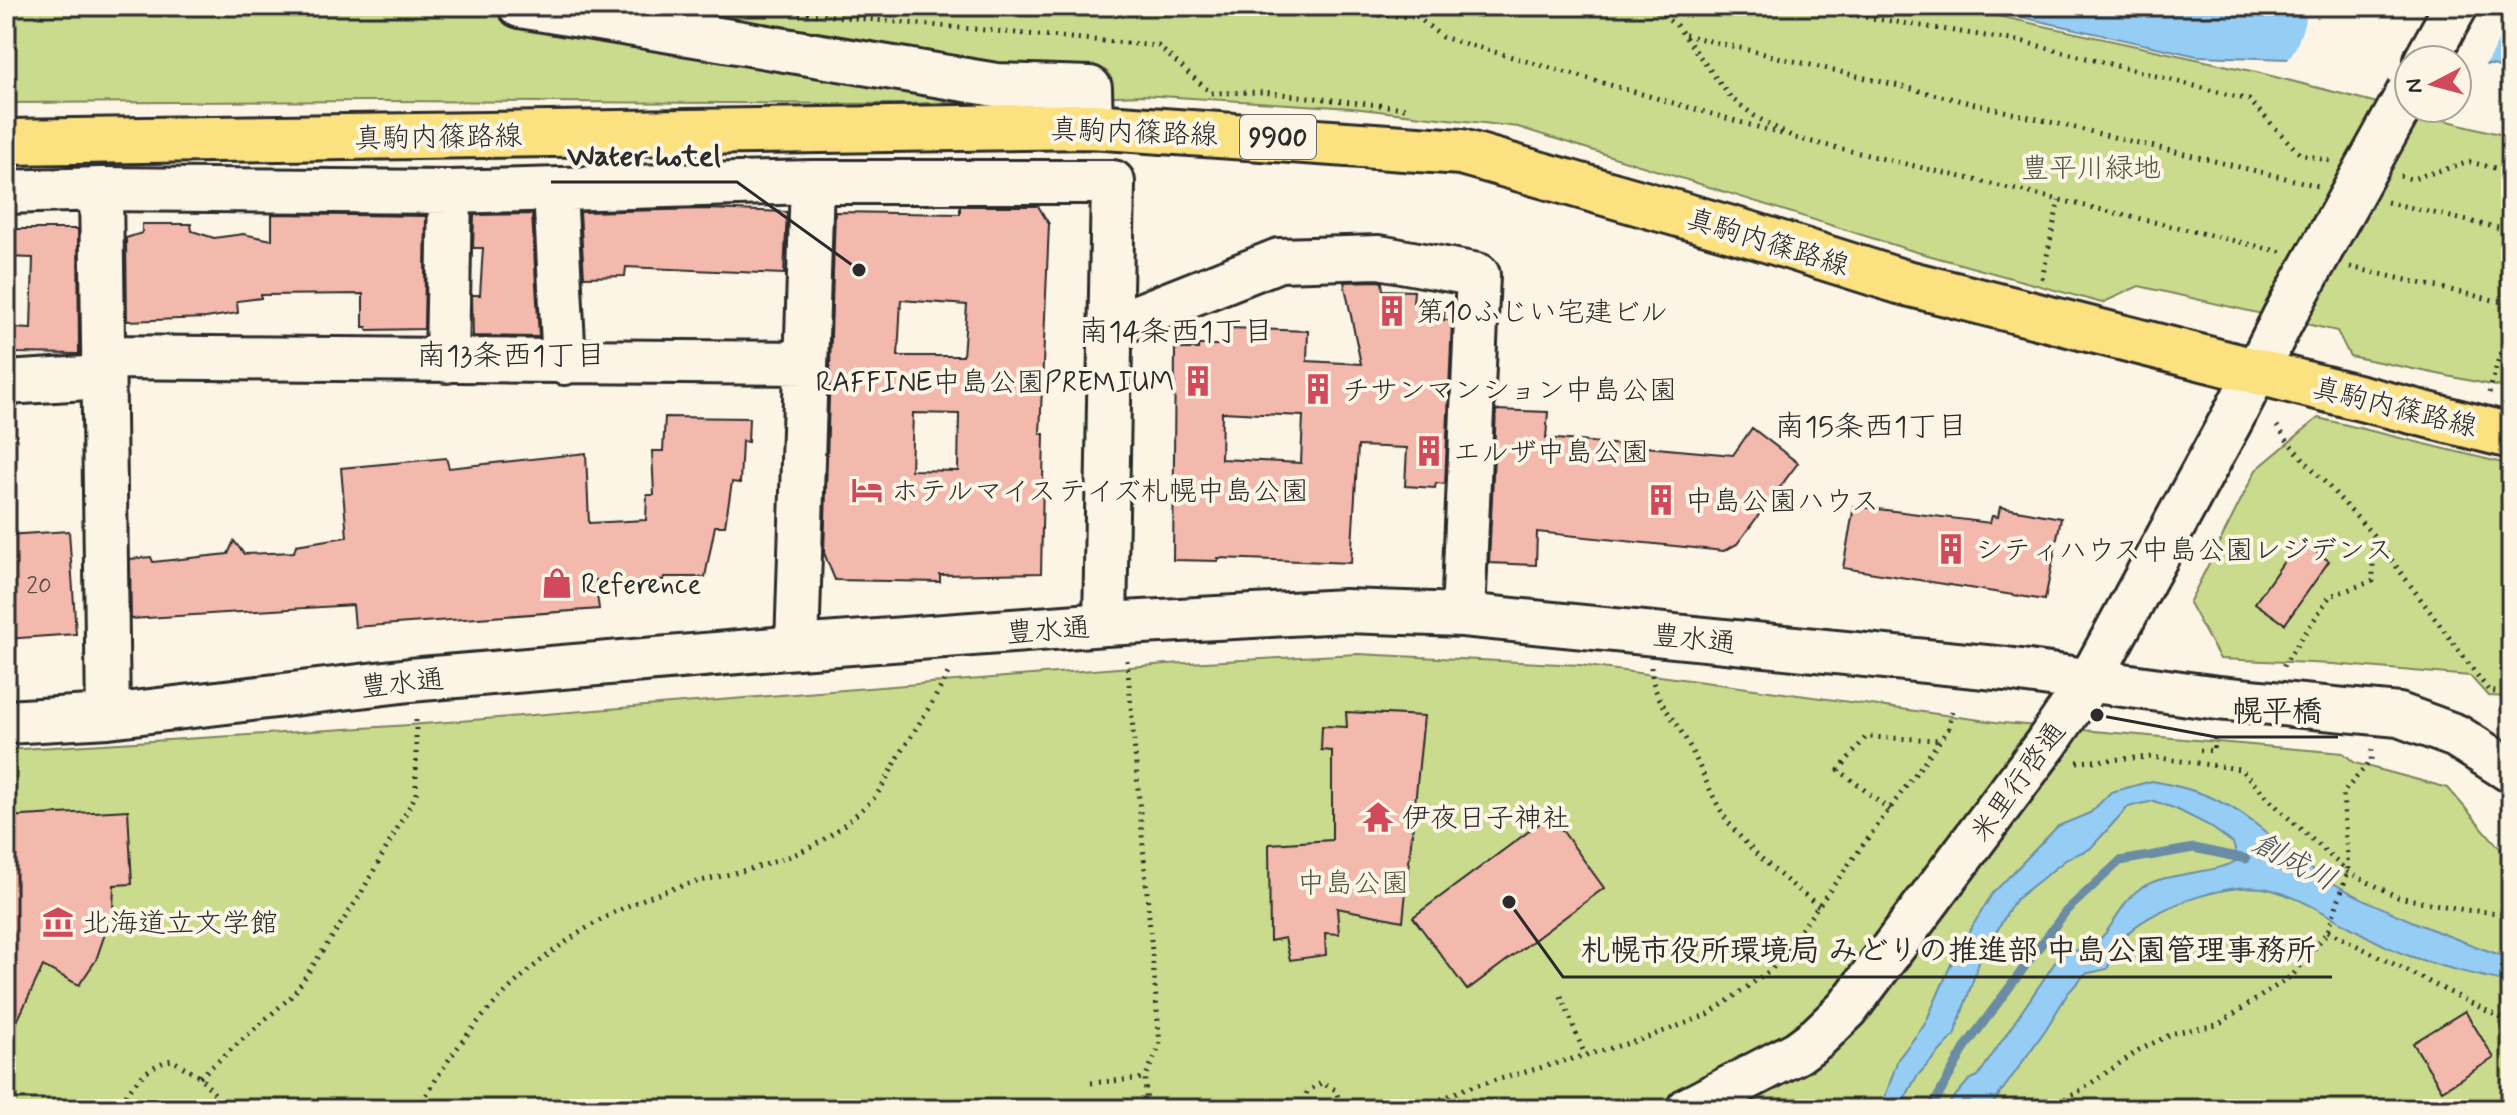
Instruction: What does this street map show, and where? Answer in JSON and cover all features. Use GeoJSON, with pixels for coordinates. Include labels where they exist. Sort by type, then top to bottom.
{"type":"FeatureCollection","features":[{"type":"Feature","properties":{"kind":"main road","name":"真駒内篠路線"},"geometry":{"type":"LineString","coordinates":[[6,142],[1091,126],[1461,152],[1756,236],[1899,281],[2511,436]]}},
{"type":"Feature","properties":{"kind":"street"},"geometry":{"type":"LineString","coordinates":[[520,6],[996,85],[1090,88],[1091,126]]}},
{"type":"Feature","properties":{"kind":"street"},"geometry":{"type":"LineString","coordinates":[[2435,44],[2456,6]]}},
{"type":"Feature","properties":{"kind":"street","name":"米里行啓通"},"geometry":{"type":"LineString","coordinates":[[1688,1109],[1798,1052],[1847,1009],[2046,744],[2090,680],[2393,120]]}},
{"type":"Feature","properties":{"kind":"street"},"geometry":{"type":"LineString","coordinates":[[797,647],[812,182]]}},
{"type":"Feature","properties":{"kind":"street"},"geometry":{"type":"LineString","coordinates":[[6,192],[101,189],[450,192],[812,182],[1113,182],[1105,624]]}},
{"type":"Feature","properties":{"kind":"street"},"geometry":{"type":"LineString","coordinates":[[101,189],[108,716]]}},
{"type":"Feature","properties":{"kind":"street"},"geometry":{"type":"LineString","coordinates":[[555,191],[564,363]]}},
{"type":"Feature","properties":{"kind":"street"},"geometry":{"type":"LineString","coordinates":[[447,361],[450,192]]}},
{"type":"Feature","properties":{"kind":"street"},"geometry":{"type":"LineString","coordinates":[[1112,326],[1279,260],[1379,257],[1478,275],[1463,615]]}},
{"type":"Feature","properties":{"kind":"street"},"geometry":{"type":"LineString","coordinates":[[6,383],[103,367],[447,361],[806,363]]}},
{"type":"Feature","properties":{"kind":"street","name":"豊水通"},"geometry":{"type":"LineString","coordinates":[[6,722],[108,716],[410,680],[797,647],[1105,624],[1345,611],[1463,615],[2006,669],[2218,698],[2399,715],[2456,736],[2511,771]]}},
{"type":"Feature","properties":{"kind":"path"},"geometry":{"type":"LineString","coordinates":[[1325,6],[1336,13],[1417,17]]}},
{"type":"Feature","properties":{"kind":"path"},"geometry":{"type":"LineString","coordinates":[[1404,6],[1442,37],[1795,138],[2294,255]]}},
{"type":"Feature","properties":{"kind":"path"},"geometry":{"type":"LineString","coordinates":[[1650,6],[1685,35],[1731,98],[1756,117],[1795,138]]}},
{"type":"Feature","properties":{"kind":"path"},"geometry":{"type":"LineString","coordinates":[[1794,6],[2024,42],[2249,100],[2300,154],[2342,163]]}},
{"type":"Feature","properties":{"kind":"path"},"geometry":{"type":"LineString","coordinates":[[1685,35],[2157,147]]}},
{"type":"Feature","properties":{"kind":"path"},"geometry":{"type":"LineString","coordinates":[[2397,176],[2411,179],[2470,162],[2511,172]]}},
{"type":"Feature","properties":{"kind":"path"},"geometry":{"type":"LineString","coordinates":[[2039,292],[2059,200]]}},
{"type":"Feature","properties":{"kind":"path"},"geometry":{"type":"LineString","coordinates":[[2339,264],[2511,304]]}},
{"type":"Feature","properties":{"kind":"path"},"geometry":{"type":"LineString","coordinates":[[2487,398],[2506,333]]}},
{"type":"Feature","properties":{"kind":"path"},"geometry":{"type":"LineString","coordinates":[[2277,426],[2373,535],[2489,691],[2511,694]]}},
{"type":"Feature","properties":{"kind":"path"},"geometry":{"type":"LineString","coordinates":[[2283,666],[2330,596],[2373,581],[2373,535]]}},
{"type":"Feature","properties":{"kind":"path"},"geometry":{"type":"LineString","coordinates":[[1127,660],[1160,1045],[1145,1078],[1147,1109]]}},
{"type":"Feature","properties":{"kind":"path"},"geometry":{"type":"LineString","coordinates":[[1651,667],[1652,681],[1660,703],[1683,734],[1730,825],[1771,868],[1819,906]]}},
{"type":"Feature","properties":{"kind":"path"},"geometry":{"type":"LineString","coordinates":[[419,1109],[463,1038],[503,994],[560,947],[616,913],[662,892],[756,868],[818,843],[873,799],[948,673]]}},
{"type":"Feature","properties":{"kind":"path"},"geometry":{"type":"LineString","coordinates":[[1419,1109],[1464,1089],[1640,1040],[1708,1015],[1772,969],[1941,740],[1953,729],[1952,711]]}},
{"type":"Feature","properties":{"kind":"path"},"geometry":{"type":"LineString","coordinates":[[200,1077],[293,995],[359,897],[416,795],[416,718]]}},
{"type":"Feature","properties":{"kind":"path"},"geometry":{"type":"LineString","coordinates":[[2200,750],[2213,751],[2215,736]]}},
{"type":"Feature","properties":{"kind":"path"},"geometry":{"type":"LineString","coordinates":[[1890,810],[1839,770],[1866,737],[1941,740]]}},
{"type":"Feature","properties":{"kind":"path"},"geometry":{"type":"LineString","coordinates":[[2043,1109],[2077,1093],[2139,1050],[2174,1033],[2217,1025],[2293,975],[2328,931],[2343,890],[2348,872],[2343,793],[2371,760],[2372,748]]}},
{"type":"Feature","properties":{"kind":"path"},"geometry":{"type":"LineString","coordinates":[[2071,762],[2152,757],[2240,769],[2348,872],[2398,897],[2465,910],[2511,914]]}},
{"type":"Feature","properties":{"kind":"path"},"geometry":{"type":"LineString","coordinates":[[2328,931],[2511,1023]]}},
{"type":"Feature","properties":{"kind":"path"},"geometry":{"type":"LineString","coordinates":[[1561,996],[1585,1055]]}},
{"type":"Feature","properties":{"kind":"path"},"geometry":{"type":"LineString","coordinates":[[118,1109],[126,1092],[158,1062],[172,1060],[200,1077],[228,1109]]}},
{"type":"Feature","properties":{"kind":"path"},"geometry":{"type":"LineString","coordinates":[[1091,1083],[1145,1078]]}},
{"type":"Feature","properties":{"kind":"path"},"geometry":{"type":"LineString","coordinates":[[1306,1109],[1307,1092],[1321,1083],[1336,1090],[1339,1101],[1336,1109]]}},
{"type":"Feature","properties":{"kind":"green space","name":"豊平川緑地"},"geometry":{"type":"Polygon","coordinates":[[[6,6],[1952,6],[2256,72],[2393,107],[2393,124],[2460,124],[2511,137],[2511,389],[2350,356],[2337,331],[2139,286],[2102,303],[1913,251],[1518,127],[1352,108],[1143,95],[904,104],[377,101],[6,103],[6,6]]]}},
{"type":"Feature","properties":{"kind":"green space"},"geometry":{"type":"Polygon","coordinates":[[[2318,418],[2511,465],[2511,697],[2488,696],[2470,676],[2333,664],[2220,659],[2189,603],[2256,470],[2318,418]]]}},
{"type":"Feature","properties":{"kind":"green space","name":"中島公園"},"geometry":{"type":"Polygon","coordinates":[[[1358,654],[1580,665],[2003,723],[2343,753],[2355,763],[2448,788],[2511,861],[2511,1109],[6,1109],[6,750],[410,725],[1167,664],[1358,654]]]}},
{"type":"Feature","properties":{"kind":"water"},"geometry":{"type":"Polygon","coordinates":[[[1971,6],[2511,6],[2511,71],[2493,65],[2473,64],[2473,44],[2393,44],[2393,62],[2197,56],[1971,6]]]}},
{"type":"Feature","properties":{"kind":"water"},"geometry":{"type":"Polygon","coordinates":[[[2152,781],[2218,800],[2241,813],[2331,882],[2419,924],[2511,959],[2511,983],[2440,966],[2399,952],[2305,903],[2272,890],[2238,888],[2217,892],[2177,904],[2129,932],[2107,969],[2085,974],[2068,993],[1989,1109],[1944,1109],[1969,1080],[1978,1076],[2058,958],[2097,942],[2124,904],[2152,882],[2215,869],[2238,860],[2233,843],[2208,825],[2154,801],[2128,807],[2090,849],[2068,858],[2015,900],[1980,960],[1954,1036],[1917,1076],[1899,1109],[1881,1109],[1898,1059],[1925,1024],[1956,953],[1992,894],[2058,826],[2090,813],[2111,792],[2152,781]]]}},
{"type":"Feature","properties":{"kind":"pier"},"geometry":{"type":"Polygon","coordinates":[[[2310,6],[2511,6],[2511,18],[2483,69],[2473,69],[2473,44],[2393,44],[2393,66],[2286,63],[2297,45],[2310,6]]]}},
{"type":"Feature","properties":{"kind":"building"},"geometry":{"type":"Polygon","coordinates":[[[960,206],[1038,206],[1049,224],[1040,434],[1044,434],[1041,573],[940,575],[940,582],[835,580],[824,553],[835,212],[960,214],[960,206]],[[901,300],[898,356],[963,356],[967,305],[901,300]],[[913,413],[911,470],[958,471],[959,414],[913,413]]]}},
{"type":"Feature","properties":{"kind":"building"},"geometry":{"type":"Polygon","coordinates":[[[708,209],[787,212],[784,274],[626,267],[625,276],[584,277],[580,212],[708,209]]]}},
{"type":"Feature","properties":{"kind":"building"},"geometry":{"type":"Polygon","coordinates":[[[272,214],[426,216],[424,329],[367,330],[363,327],[363,294],[261,295],[261,298],[237,301],[238,313],[206,318],[127,321],[126,238],[142,233],[142,224],[191,224],[192,231],[214,238],[243,234],[272,240],[272,214]]]}},
{"type":"Feature","properties":{"kind":"building"},"geometry":{"type":"Polygon","coordinates":[[[532,214],[539,337],[473,336],[472,295],[480,295],[483,248],[473,248],[474,215],[532,214]]]}},
{"type":"Feature","properties":{"kind":"building"},"geometry":{"type":"Polygon","coordinates":[[[6,229],[78,229],[79,354],[14,353],[13,328],[31,329],[33,258],[6,257],[6,229]]]}},
{"type":"Feature","properties":{"kind":"building"},"geometry":{"type":"Polygon","coordinates":[[[1377,281],[1382,282],[1383,290],[1414,291],[1413,303],[1445,302],[1444,320],[1452,320],[1445,484],[1436,483],[1435,488],[1405,486],[1407,448],[1358,446],[1351,563],[1218,558],[1218,561],[1173,560],[1175,349],[1231,345],[1231,328],[1308,331],[1307,361],[1361,364],[1344,282],[1377,281]],[[1222,412],[1221,459],[1301,463],[1303,416],[1222,412]]]}},
{"type":"Feature","properties":{"kind":"building","name":"中島公園ハウス"},"geometry":{"type":"Polygon","coordinates":[[[1496,410],[1548,412],[1546,438],[1733,455],[1752,428],[1798,463],[1737,544],[1724,551],[1537,532],[1536,565],[1489,563],[1496,410]]]}},
{"type":"Feature","properties":{"kind":"building"},"geometry":{"type":"Polygon","coordinates":[[[665,417],[749,418],[748,442],[742,441],[740,483],[732,482],[725,526],[715,526],[705,577],[647,579],[646,584],[595,580],[599,609],[355,627],[353,605],[131,619],[130,559],[151,557],[153,562],[228,554],[234,541],[244,554],[294,552],[296,545],[347,537],[341,468],[446,458],[449,468],[586,453],[589,523],[646,520],[647,495],[654,495],[652,451],[663,451],[665,417]]]}},
{"type":"Feature","properties":{"kind":"building","name":"シティハウス中島公園レジデンス"},"geometry":{"type":"Polygon","coordinates":[[[1854,506],[1990,523],[1992,516],[1998,517],[2000,507],[2061,518],[2045,600],[1843,568],[1854,506]]]}},
{"type":"Feature","properties":{"kind":"building"},"geometry":{"type":"Polygon","coordinates":[[[69,531],[76,634],[6,639],[6,535],[69,531]]]}},
{"type":"Feature","properties":{"kind":"building"},"geometry":{"type":"Polygon","coordinates":[[[2299,540],[2329,561],[2285,624],[2255,603],[2299,540]]]}},
{"type":"Feature","properties":{"kind":"building","name":"伊夜日子神社"},"geometry":{"type":"Polygon","coordinates":[[[1346,712],[1424,716],[1403,921],[1337,908],[1339,934],[1325,933],[1326,955],[1290,960],[1285,938],[1270,941],[1269,844],[1332,840],[1332,751],[1321,750],[1322,726],[1347,727],[1346,712]]]}},
{"type":"Feature","properties":{"kind":"building","name":"北海道立文学館"},"geometry":{"type":"Polygon","coordinates":[[[128,810],[132,884],[114,885],[113,910],[96,960],[79,985],[43,966],[6,1045],[6,817],[128,810]]]}},
{"type":"Feature","properties":{"kind":"building"},"geometry":{"type":"Polygon","coordinates":[[[1551,815],[1604,888],[1467,990],[1413,917],[1551,815]]]}},
{"type":"Feature","properties":{"kind":"building"},"geometry":{"type":"Polygon","coordinates":[[[2465,1011],[2494,1058],[2442,1090],[2413,1043],[2465,1011]]]}},
{"type":"Feature","properties":{"kind":"waterway","name":"創成川"},"geometry":{"type":"LineString","coordinates":[[1931,1109],[1966,1046],[2066,911],[2120,861],[2194,848],[2246,859]]}},
{"type":"Feature","properties":{"kind":"place","name":"Water hotel"},"geometry":{"type":"Point","coordinates":[859,270]}},
{"type":"Feature","properties":{"kind":"place","name":"第10ふじい宅建ビル"},"geometry":{"type":"Point","coordinates":[1392,311]}},
{"type":"Feature","properties":{"kind":"place","name":"RAFFINE中島公園PREMIUM"},"geometry":{"type":"Point","coordinates":[1198,381]}},
{"type":"Feature","properties":{"kind":"place","name":"チサンマンション中島公園"},"geometry":{"type":"Point","coordinates":[1318,389]}},
{"type":"Feature","properties":{"kind":"place","name":"エルザ中島公園"},"geometry":{"type":"Point","coordinates":[1429,451]}},
{"type":"Feature","properties":{"kind":"place","name":"ホテルマイステイズ札幌中島公園"},"geometry":{"type":"Point","coordinates":[867,490]}},
{"type":"Feature","properties":{"kind":"place","name":"中島公園ハウス"},"geometry":{"type":"Point","coordinates":[1661,500]}},
{"type":"Feature","properties":{"kind":"place","name":"シティハウス中島公園レジデンス"},"geometry":{"type":"Point","coordinates":[1951,549]}},
{"type":"Feature","properties":{"kind":"place","name":"Reference"},"geometry":{"type":"Point","coordinates":[557,583]}},
{"type":"Feature","properties":{"kind":"place","name":"幌平橋"},"geometry":{"type":"Point","coordinates":[2097,715]}},
{"type":"Feature","properties":{"kind":"place","name":"伊夜日子神社"},"geometry":{"type":"Point","coordinates":[1378,817]}},
{"type":"Feature","properties":{"kind":"place","name":"札幌市役所環境局 みどりの推進部 中島公園管理事務所"},"geometry":{"type":"Point","coordinates":[1509,902]}},
{"type":"Feature","properties":{"kind":"place","name":"北海道立文学館"},"geometry":{"type":"Point","coordinates":[58,922]}},
{"type":"Feature","properties":{"kind":"district","name":"南14条西1丁目"},"geometry":{"type":"Point","coordinates":[1176,331]}},
{"type":"Feature","properties":{"kind":"district","name":"南13条西1丁目"},"geometry":{"type":"Point","coordinates":[511,355]}},
{"type":"Feature","properties":{"kind":"district","name":"南15条西1丁目"},"geometry":{"type":"Point","coordinates":[1871,426]}}]}
